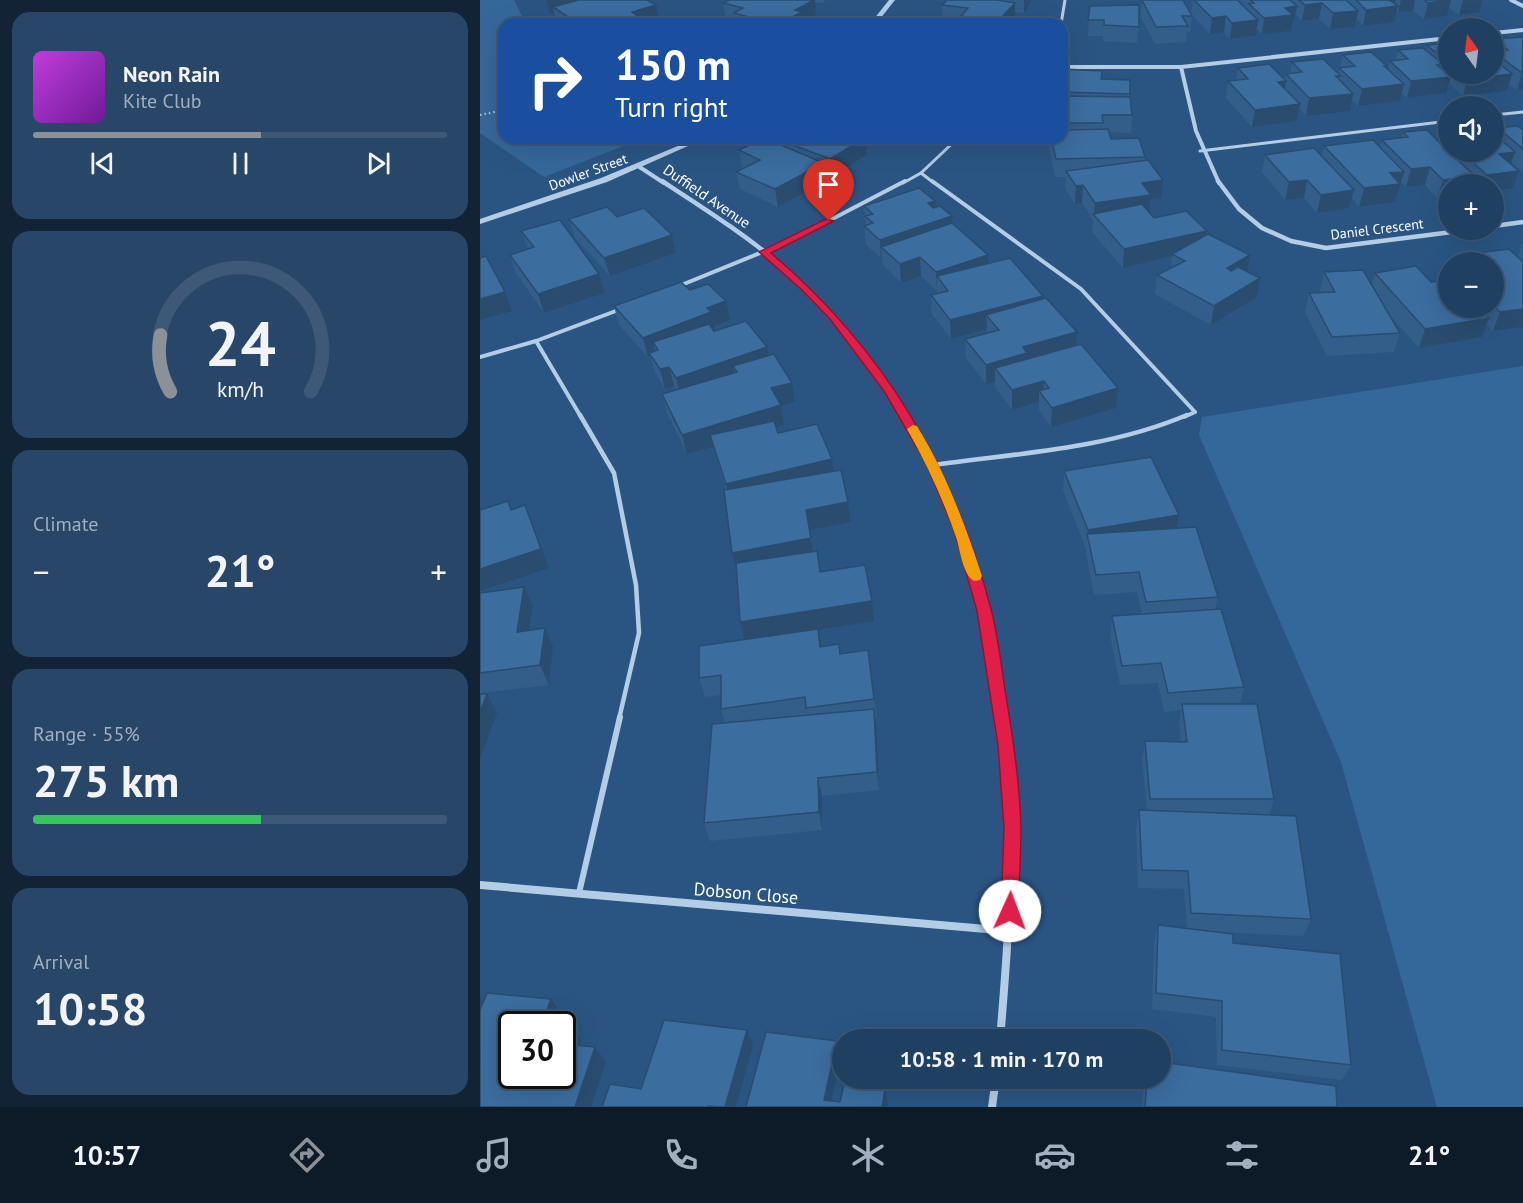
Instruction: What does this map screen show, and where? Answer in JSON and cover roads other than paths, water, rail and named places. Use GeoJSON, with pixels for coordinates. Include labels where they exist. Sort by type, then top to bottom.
{"type":"FeatureCollection","features":[{"type":"Feature","properties":{"kind":"street"},"geometry":{"type":"LineString","coordinates":[[878,18],[892,0]]}},
{"type":"Feature","properties":{"kind":"street"},"geometry":{"type":"LineString","coordinates":[[1511,0],[1523,6]]}},
{"type":"Feature","properties":{"kind":"street"},"geometry":{"type":"LineString","coordinates":[[1504,32],[1523,30]]}},
{"type":"Feature","properties":{"kind":"street"},"geometry":{"type":"LineString","coordinates":[[1068,67],[1181,67],[1438,39]]}},
{"type":"Feature","properties":{"kind":"street","name":"Daniel Crescent"},"geometry":{"type":"LineString","coordinates":[[1181,67],[1189,113],[1200,151],[1215,179],[1244,212],[1265,230],[1306,245],[1350,246],[1438,234]]}},
{"type":"Feature","properties":{"kind":"street","name":"Dowler Street"},"geometry":{"type":"LineString","coordinates":[[480,222],[638,166],[689,144]]}},
{"type":"Feature","properties":{"kind":"street","name":"Duffield Avenue"},"geometry":{"type":"LineString","coordinates":[[638,166],[711,213],[765,252],[806,288],[862,352],[889,389],[934,465],[974,571],[996,671],[1006,745],[1012,828],[1009,931],[1001,1029]]}},
{"type":"Feature","properties":{"kind":"street"},"geometry":{"type":"LineString","coordinates":[[1504,225],[1523,222]]}},
{"type":"Feature","properties":{"kind":"street","name":"Dobson Close"},"geometry":{"type":"LineString","coordinates":[[480,885],[1009,931]]}},
{"type":"Feature","properties":{"kind":"street"},"geometry":{"type":"LineString","coordinates":[[992,1107],[994,1089]]}},
{"type":"Feature","properties":{"kind":"lane"},"geometry":{"type":"LineString","coordinates":[[1062,18],[1065,0]]}},
{"type":"Feature","properties":{"kind":"lane"},"geometry":{"type":"LineString","coordinates":[[1504,114],[1523,112]]}},
{"type":"Feature","properties":{"kind":"lane"},"geometry":{"type":"LineString","coordinates":[[1200,151],[1438,122]]}},
{"type":"Feature","properties":{"kind":"lane"},"geometry":{"type":"LineString","coordinates":[[673,289],[765,252],[921,173],[952,144]]}},
{"type":"Feature","properties":{"kind":"lane"},"geometry":{"type":"LineString","coordinates":[[921,173],[1081,289],[1195,412],[1168,425],[1134,436],[934,465]]}},
{"type":"Feature","properties":{"kind":"lane"},"geometry":{"type":"LineString","coordinates":[[480,357],[536,341],[630,305]]}},
{"type":"Feature","properties":{"kind":"lane"},"geometry":{"type":"LineString","coordinates":[[536,341],[614,473],[636,585],[639,633],[579,893]]}}]}
